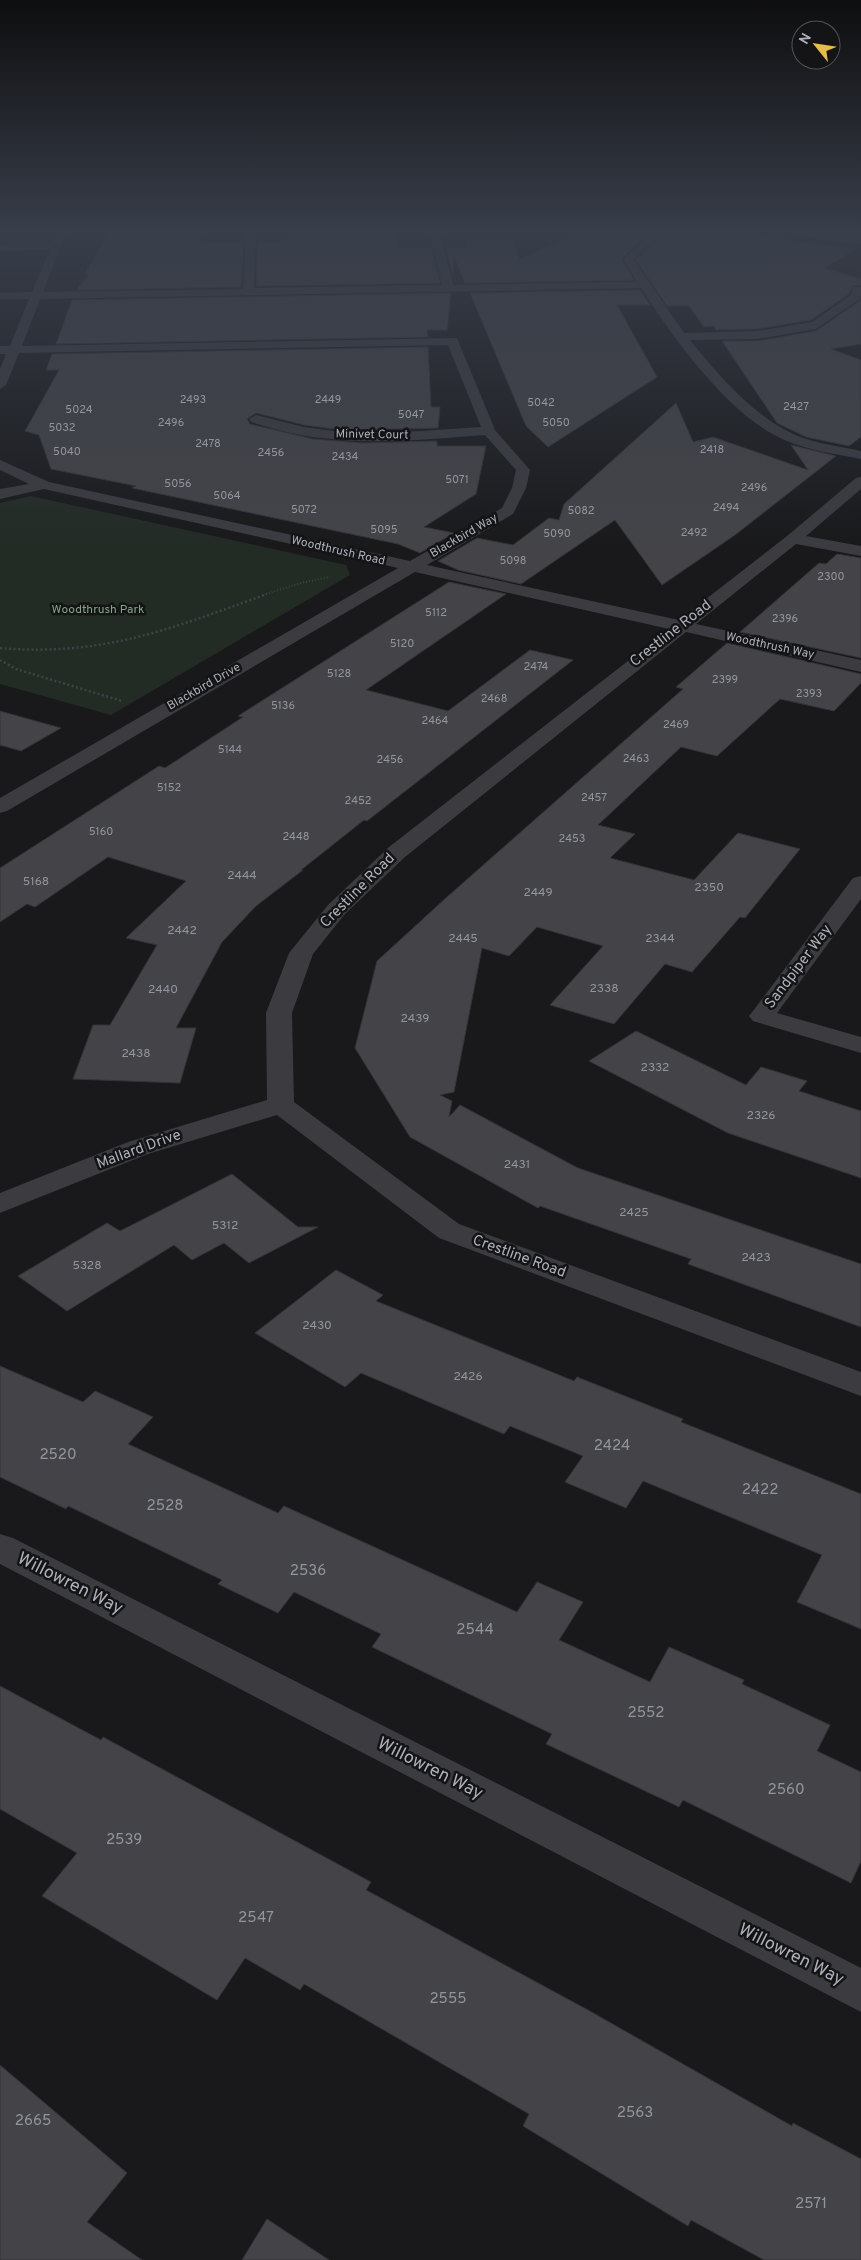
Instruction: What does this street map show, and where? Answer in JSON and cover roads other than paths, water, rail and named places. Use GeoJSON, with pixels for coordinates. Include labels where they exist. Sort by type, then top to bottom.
{"type":"FeatureCollection","features":[{"type":"Feature","properties":{"kind":"street"},"geometry":{"type":"LineString","coordinates":[[0,384],[18,338]]}},
{"type":"Feature","properties":{"kind":"street"},"geometry":{"type":"LineString","coordinates":[[681,338],[746,409],[789,437],[861,455]]}},
{"type":"Feature","properties":{"kind":"street","name":"Blackbird Way"},"geometry":{"type":"LineString","coordinates":[[14,349],[453,341],[489,431],[523,470],[519,488],[508,511],[409,567]]}},
{"type":"Feature","properties":{"kind":"street"},"geometry":{"type":"LineString","coordinates":[[0,350],[14,349]]}},
{"type":"Feature","properties":{"kind":"street","name":"Minivet Court"},"geometry":{"type":"LineString","coordinates":[[256,419],[292,429],[322,434],[391,437],[489,431]]}},
{"type":"Feature","properties":{"kind":"street","name":"Woodthrush Road"},"geometry":{"type":"LineString","coordinates":[[0,464],[44,485],[680,627]]}},
{"type":"Feature","properties":{"kind":"street","name":"Crestline Road"},"geometry":{"type":"LineString","coordinates":[[861,481],[793,539],[397,852],[336,910],[301,953],[279,1013],[281,1105],[449,1231],[861,1384]]}},
{"type":"Feature","properties":{"kind":"street"},"geometry":{"type":"LineString","coordinates":[[0,494],[44,485]]}},
{"type":"Feature","properties":{"kind":"street"},"geometry":{"type":"LineString","coordinates":[[793,539],[861,551]]}},
{"type":"Feature","properties":{"kind":"street","name":"Blackbird Drive"},"geometry":{"type":"LineString","coordinates":[[0,807],[409,567]]}},
{"type":"Feature","properties":{"kind":"street","name":"Woodthrush Way"},"geometry":{"type":"LineString","coordinates":[[680,627],[861,666]]}},
{"type":"Feature","properties":{"kind":"street"},"geometry":{"type":"LineString","coordinates":[[0,782],[27,791]]}},
{"type":"Feature","properties":{"kind":"street","name":"Sandpiper Way"},"geometry":{"type":"LineString","coordinates":[[861,883],[762,1016],[861,1045]]}},
{"type":"Feature","properties":{"kind":"street","name":"Mallard Drive"},"geometry":{"type":"LineString","coordinates":[[0,1204],[138,1148],[281,1105]]}},
{"type":"Feature","properties":{"kind":"street","name":"Willowren Way"},"geometry":{"type":"LineString","coordinates":[[0,1548],[861,1991]]}},
{"type":"Feature","properties":{"kind":"park label","name":"Woodthrush Park"},"geometry":{"type":"Point","coordinates":[98,610]}}]}
